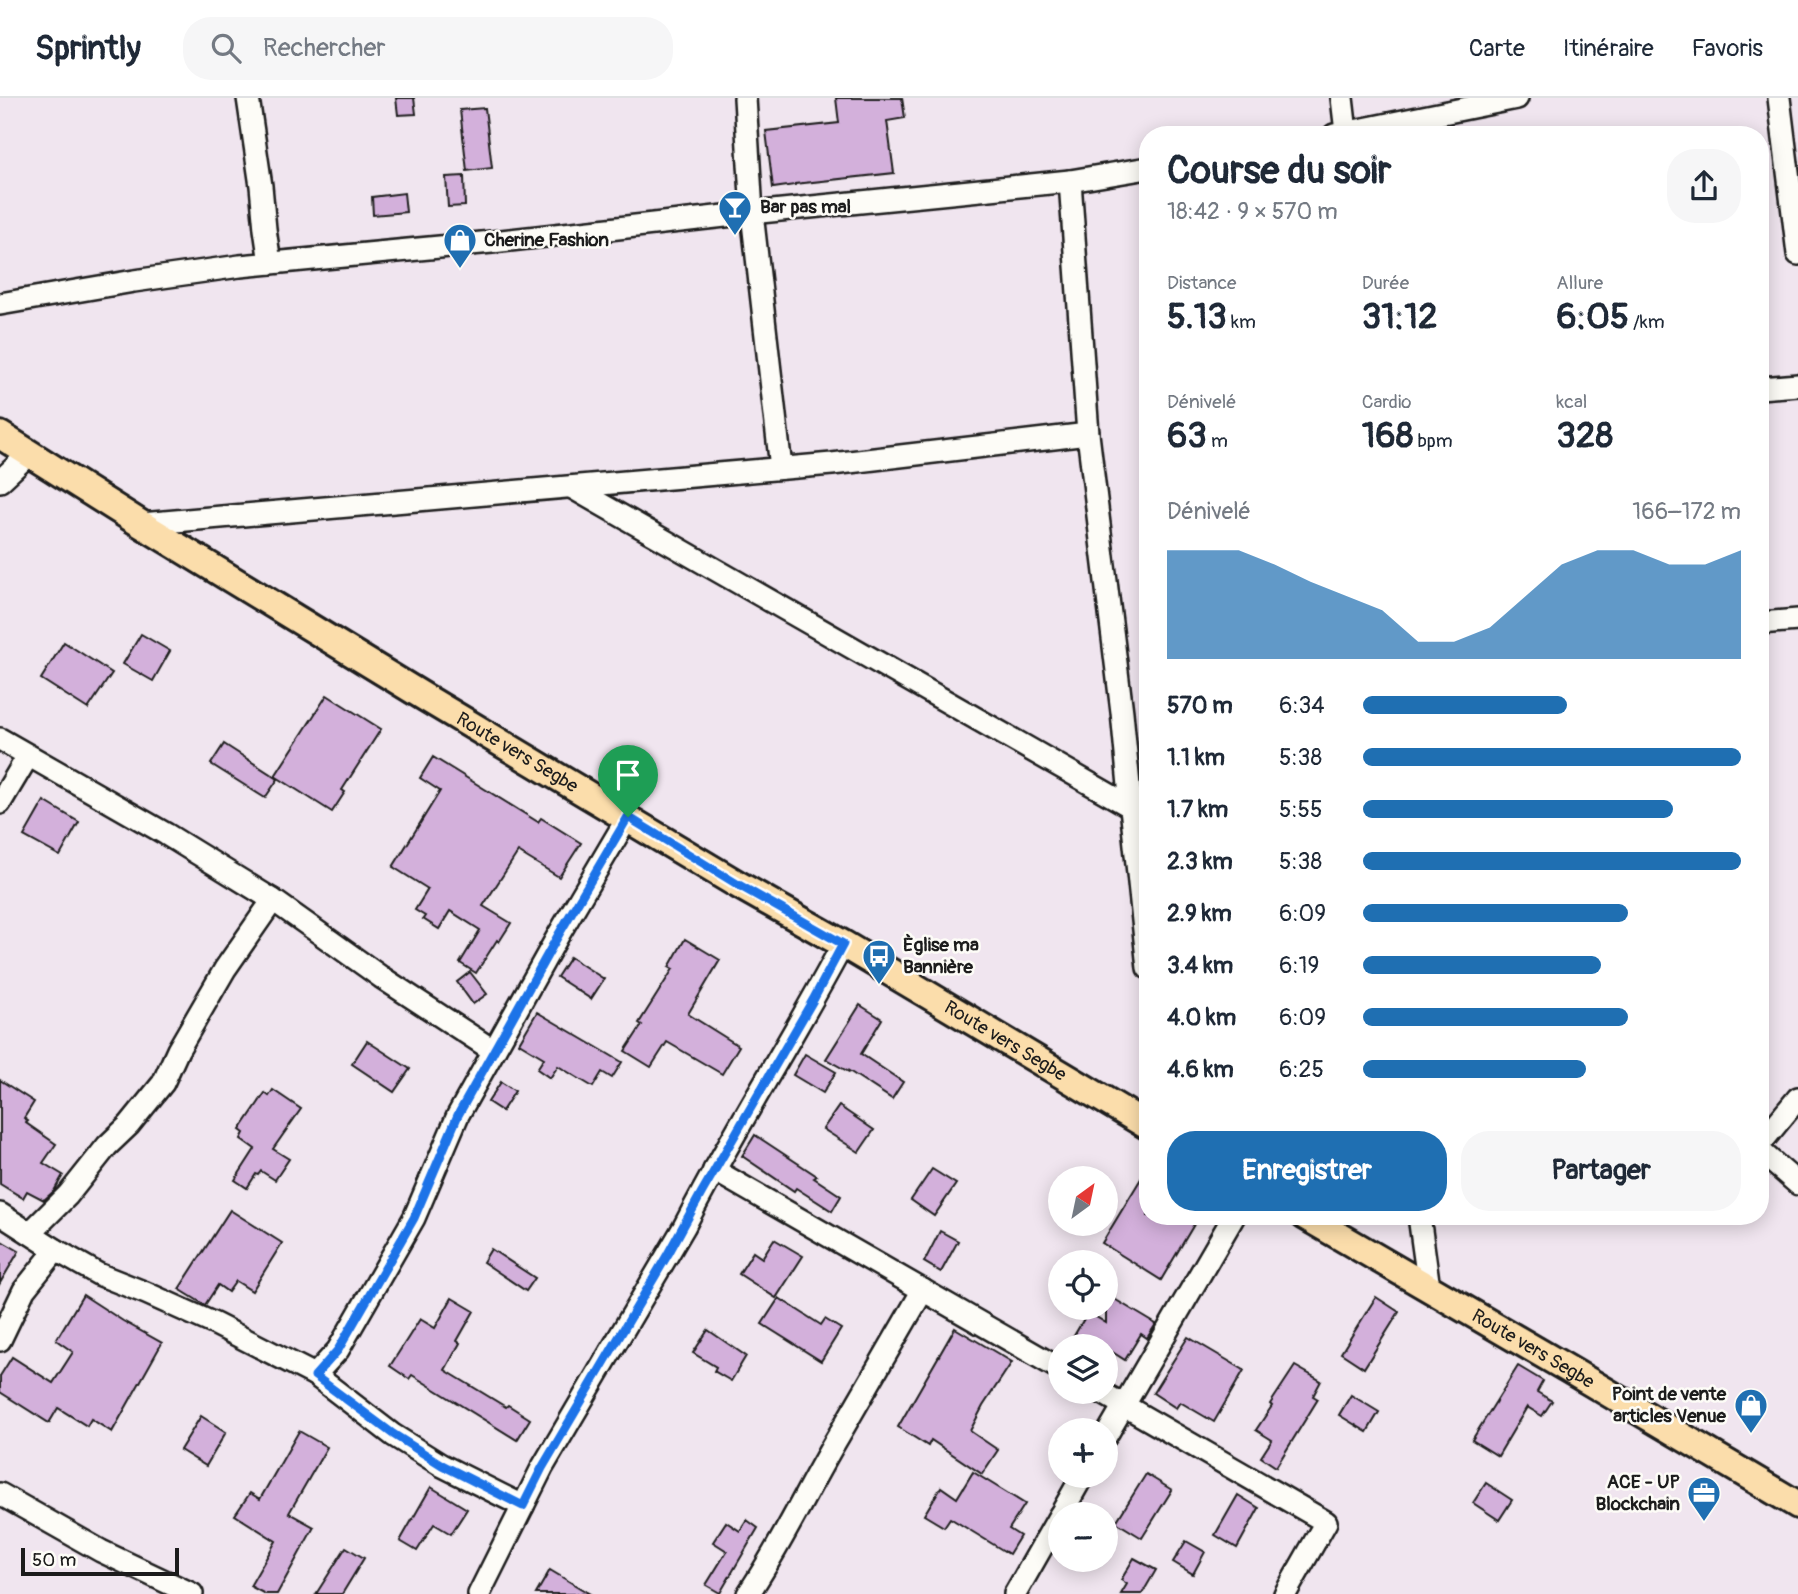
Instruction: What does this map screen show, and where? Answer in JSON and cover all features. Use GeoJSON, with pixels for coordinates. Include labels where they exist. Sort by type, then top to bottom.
{"type":"FeatureCollection","features":[{"type":"Feature","properties":{"kind":"main road","name":"Route vers Segbe"},"geometry":{"type":"LineString","coordinates":[[0,435],[426,698],[1139,1121]]}},
{"type":"Feature","properties":{"kind":"main road","name":"Route vers Segbe"},"geometry":{"type":"LineString","coordinates":[[1320,1225],[1798,1506]]}},
{"type":"Feature","properties":{"kind":"street"},"geometry":{"type":"LineString","coordinates":[[248,98],[270,263]]}},
{"type":"Feature","properties":{"kind":"street"},"geometry":{"type":"LineString","coordinates":[[745,98],[752,212],[782,468]]}},
{"type":"Feature","properties":{"kind":"street"},"geometry":{"type":"LineString","coordinates":[[1340,126],[1342,98]]}},
{"type":"Feature","properties":{"kind":"street"},"geometry":{"type":"LineString","coordinates":[[1379,126],[1517,98]]}},
{"type":"Feature","properties":{"kind":"street"},"geometry":{"type":"LineString","coordinates":[[1779,98],[1795,206],[1798,254]]}},
{"type":"Feature","properties":{"kind":"street"},"geometry":{"type":"LineString","coordinates":[[0,304],[134,281],[270,263],[1070,181],[1139,170]]}},
{"type":"Feature","properties":{"kind":"street"},"geometry":{"type":"LineString","coordinates":[[1070,181],[1088,434],[1122,712],[1139,888]]}},
{"type":"Feature","properties":{"kind":"street"},"geometry":{"type":"LineString","coordinates":[[1769,387],[1798,385]]}},
{"type":"Feature","properties":{"kind":"street"},"geometry":{"type":"LineString","coordinates":[[141,524],[782,468],[1088,434]]}},
{"type":"Feature","properties":{"kind":"street"},"geometry":{"type":"LineString","coordinates":[[0,481],[29,454]]}},
{"type":"Feature","properties":{"kind":"street"},"geometry":{"type":"LineString","coordinates":[[571,487],[1130,807]]}},
{"type":"Feature","properties":{"kind":"street"},"geometry":{"type":"LineString","coordinates":[[1769,622],[1798,620]]}},
{"type":"Feature","properties":{"kind":"street"},"geometry":{"type":"LineString","coordinates":[[0,739],[91,790],[274,900],[381,977],[494,1051]]}},
{"type":"Feature","properties":{"kind":"street"},"geometry":{"type":"LineString","coordinates":[[0,803],[28,756]]}},
{"type":"Feature","properties":{"kind":"street"},"geometry":{"type":"LineString","coordinates":[[315,1376],[338,1350],[414,1218],[458,1115],[628,817]]}},
{"type":"Feature","properties":{"kind":"street"},"geometry":{"type":"LineString","coordinates":[[30,1233],[68,1195],[158,1089],[225,969],[274,900]]}},
{"type":"Feature","properties":{"kind":"street"},"geometry":{"type":"LineString","coordinates":[[479,1594],[542,1468],[668,1254],[843,944]]}},
{"type":"Feature","properties":{"kind":"street"},"geometry":{"type":"LineString","coordinates":[[1769,1133],[1798,1098]]}},
{"type":"Feature","properties":{"kind":"street"},"geometry":{"type":"LineString","coordinates":[[1769,1159],[1798,1184]]}},
{"type":"Feature","properties":{"kind":"street"},"geometry":{"type":"LineString","coordinates":[[715,1170],[1048,1362]]}},
{"type":"Feature","properties":{"kind":"street"},"geometry":{"type":"LineString","coordinates":[[0,1214],[98,1274],[215,1324],[315,1376],[393,1434],[432,1459],[523,1506]]}},
{"type":"Feature","properties":{"kind":"street"},"geometry":{"type":"LineString","coordinates":[[1116,1418],[1229,1225]]}},
{"type":"Feature","properties":{"kind":"street"},"geometry":{"type":"LineString","coordinates":[[1420,1225],[1429,1288]]}},
{"type":"Feature","properties":{"kind":"street"},"geometry":{"type":"LineString","coordinates":[[0,1340],[24,1290],[56,1250]]}},
{"type":"Feature","properties":{"kind":"street"},"geometry":{"type":"LineString","coordinates":[[748,1594],[923,1290]]}},
{"type":"Feature","properties":{"kind":"street"},"geometry":{"type":"LineString","coordinates":[[1118,1402],[1326,1522],[1284,1594]]}},
{"type":"Feature","properties":{"kind":"street"},"geometry":{"type":"LineString","coordinates":[[0,1494],[101,1551],[192,1594]]}},
{"type":"Feature","properties":{"kind":"street"},"geometry":{"type":"LineString","coordinates":[[1015,1594],[1048,1537]]}},
{"type":"Feature","properties":{"kind":"building"},"geometry":{"type":"Polygon","coordinates":[[[396,98],[414,98],[416,114],[398,115],[396,98]]]}},
{"type":"Feature","properties":{"kind":"building"},"geometry":{"type":"Polygon","coordinates":[[[836,98],[902,98],[905,118],[887,121],[894,173],[773,188],[766,131],[839,123],[836,98]]]}},
{"type":"Feature","properties":{"kind":"building"},"geometry":{"type":"Polygon","coordinates":[[[485,108],[492,168],[467,171],[460,110],[485,108]]]}},
{"type":"Feature","properties":{"kind":"building"},"geometry":{"type":"Polygon","coordinates":[[[464,176],[465,206],[448,207],[446,177],[464,176]]]}},
{"type":"Feature","properties":{"kind":"building"},"geometry":{"type":"Polygon","coordinates":[[[404,193],[406,212],[373,215],[372,197],[404,193]]]}},
{"type":"Feature","properties":{"kind":"building"},"geometry":{"type":"Polygon","coordinates":[[[141,634],[170,651],[153,681],[123,664],[141,634]]]}},
{"type":"Feature","properties":{"kind":"building"},"geometry":{"type":"Polygon","coordinates":[[[64,642],[112,673],[88,709],[41,679],[64,642]]]}},
{"type":"Feature","properties":{"kind":"building"},"geometry":{"type":"Polygon","coordinates":[[[327,695],[381,729],[342,790],[345,792],[332,812],[275,776],[327,695]]]}},
{"type":"Feature","properties":{"kind":"building"},"geometry":{"type":"Polygon","coordinates":[[[224,744],[278,779],[265,798],[211,764],[224,744]]]}},
{"type":"Feature","properties":{"kind":"building"},"geometry":{"type":"Polygon","coordinates":[[[433,757],[538,822],[541,818],[581,843],[559,877],[518,852],[483,906],[511,923],[476,973],[460,963],[480,930],[450,911],[439,929],[423,919],[425,916],[415,910],[428,889],[393,867],[440,791],[420,778],[433,757]]]}},
{"type":"Feature","properties":{"kind":"building"},"geometry":{"type":"Polygon","coordinates":[[[44,801],[79,822],[60,856],[24,836],[44,801]]]}},
{"type":"Feature","properties":{"kind":"building"},"geometry":{"type":"Polygon","coordinates":[[[685,939],[720,960],[688,1014],[739,1046],[722,1074],[667,1042],[651,1067],[625,1051],[673,969],[669,967],[685,939]]]}},
{"type":"Feature","properties":{"kind":"building"},"geometry":{"type":"Polygon","coordinates":[[[570,957],[604,979],[591,999],[557,977],[570,957]]]}},
{"type":"Feature","properties":{"kind":"building"},"geometry":{"type":"Polygon","coordinates":[[[470,972],[487,994],[473,1004],[457,982],[470,972]]]}},
{"type":"Feature","properties":{"kind":"building"},"geometry":{"type":"Polygon","coordinates":[[[860,1005],[882,1019],[861,1054],[903,1082],[892,1099],[826,1059],[860,1005]]]}},
{"type":"Feature","properties":{"kind":"building"},"geometry":{"type":"Polygon","coordinates":[[[537,1012],[622,1062],[612,1078],[602,1072],[593,1087],[558,1066],[550,1078],[537,1069],[544,1058],[519,1043],[537,1012]]]}},
{"type":"Feature","properties":{"kind":"building"},"geometry":{"type":"Polygon","coordinates":[[[367,1041],[410,1069],[394,1092],[352,1064],[367,1041]]]}},
{"type":"Feature","properties":{"kind":"building"},"geometry":{"type":"Polygon","coordinates":[[[805,1054],[836,1072],[823,1093],[793,1075],[805,1054]]]}},
{"type":"Feature","properties":{"kind":"building"},"geometry":{"type":"Polygon","coordinates":[[[0,1080],[34,1102],[24,1118],[28,1121],[26,1123],[56,1144],[43,1163],[63,1175],[54,1191],[44,1200],[27,1191],[23,1198],[0,1184],[0,1080]]]}},
{"type":"Feature","properties":{"kind":"building"},"geometry":{"type":"Polygon","coordinates":[[[501,1082],[515,1091],[502,1111],[488,1102],[501,1082]]]}},
{"type":"Feature","properties":{"kind":"building"},"geometry":{"type":"Polygon","coordinates":[[[273,1090],[301,1109],[273,1149],[289,1159],[275,1180],[261,1171],[247,1188],[235,1180],[255,1149],[241,1139],[244,1133],[240,1130],[265,1093],[269,1096],[273,1090]]]}},
{"type":"Feature","properties":{"kind":"building"},"geometry":{"type":"Polygon","coordinates":[[[839,1106],[874,1130],[859,1152],[823,1129],[839,1106]]]}},
{"type":"Feature","properties":{"kind":"building"},"geometry":{"type":"Polygon","coordinates":[[[755,1135],[817,1176],[814,1178],[841,1196],[832,1211],[796,1188],[794,1191],[742,1156],[755,1135]]]}},
{"type":"Feature","properties":{"kind":"building"},"geometry":{"type":"Polygon","coordinates":[[[932,1169],[956,1184],[934,1216],[911,1200],[932,1169]]]}},
{"type":"Feature","properties":{"kind":"building"},"geometry":{"type":"Polygon","coordinates":[[[1139,1182],[1139,1225],[1194,1225],[1161,1280],[1118,1253],[1118,1250],[1102,1243],[1106,1236],[1118,1236],[1118,1217],[1139,1182]]]}},
{"type":"Feature","properties":{"kind":"building"},"geometry":{"type":"Polygon","coordinates":[[[230,1210],[282,1243],[252,1291],[236,1281],[228,1292],[218,1285],[205,1305],[179,1289],[230,1210]]]}},
{"type":"Feature","properties":{"kind":"building"},"geometry":{"type":"Polygon","coordinates":[[[940,1231],[958,1241],[941,1272],[924,1262],[940,1231]]]}},
{"type":"Feature","properties":{"kind":"building"},"geometry":{"type":"Polygon","coordinates":[[[774,1239],[803,1256],[776,1298],[739,1274],[753,1252],[762,1258],[774,1239]]]}},
{"type":"Feature","properties":{"kind":"building"},"geometry":{"type":"Polygon","coordinates":[[[0,1240],[19,1251],[0,1283],[0,1240]]]}},
{"type":"Feature","properties":{"kind":"building"},"geometry":{"type":"Polygon","coordinates":[[[491,1249],[535,1278],[526,1291],[483,1262],[491,1249]]]}},
{"type":"Feature","properties":{"kind":"building"},"geometry":{"type":"Polygon","coordinates":[[[83,1295],[162,1343],[112,1432],[91,1419],[87,1426],[58,1408],[49,1423],[0,1392],[0,1376],[12,1357],[53,1383],[73,1352],[56,1340],[83,1295]]]}},
{"type":"Feature","properties":{"kind":"building"},"geometry":{"type":"Polygon","coordinates":[[[1376,1297],[1399,1312],[1364,1368],[1341,1353],[1376,1297]]]}},
{"type":"Feature","properties":{"kind":"building"},"geometry":{"type":"Polygon","coordinates":[[[452,1298],[474,1311],[445,1370],[530,1419],[517,1440],[412,1375],[409,1379],[390,1366],[420,1319],[435,1328],[452,1298]]]}},
{"type":"Feature","properties":{"kind":"building"},"geometry":{"type":"Polygon","coordinates":[[[779,1298],[821,1325],[825,1319],[841,1329],[821,1361],[762,1324],[779,1298]]]}},
{"type":"Feature","properties":{"kind":"building"},"geometry":{"type":"Polygon","coordinates":[[[1118,1301],[1156,1324],[1147,1338],[1141,1334],[1125,1360],[1118,1356],[1118,1334],[1075,1334],[1083,1320],[1101,1320],[1106,1323],[1106,1320],[1118,1320],[1118,1301]]]}},
{"type":"Feature","properties":{"kind":"building"},"geometry":{"type":"Polygon","coordinates":[[[955,1328],[1012,1362],[970,1431],[998,1450],[982,1474],[931,1440],[928,1446],[898,1427],[955,1328]]]}},
{"type":"Feature","properties":{"kind":"building"},"geometry":{"type":"Polygon","coordinates":[[[708,1330],[746,1356],[731,1381],[714,1371],[716,1367],[693,1353],[708,1330]]]}},
{"type":"Feature","properties":{"kind":"building"},"geometry":{"type":"Polygon","coordinates":[[[1188,1337],[1244,1370],[1214,1422],[1180,1402],[1176,1408],[1153,1393],[1188,1337]]]}},
{"type":"Feature","properties":{"kind":"building"},"geometry":{"type":"Polygon","coordinates":[[[1295,1366],[1321,1381],[1313,1396],[1318,1399],[1276,1467],[1261,1457],[1272,1440],[1256,1430],[1295,1366]]]}},
{"type":"Feature","properties":{"kind":"building"},"geometry":{"type":"Polygon","coordinates":[[[1518,1366],[1543,1381],[1537,1392],[1552,1401],[1542,1416],[1527,1407],[1498,1456],[1472,1440],[1518,1366]]]}},
{"type":"Feature","properties":{"kind":"building"},"geometry":{"type":"Polygon","coordinates":[[[1351,1395],[1379,1412],[1367,1432],[1339,1415],[1351,1395]]]}},
{"type":"Feature","properties":{"kind":"building"},"geometry":{"type":"Polygon","coordinates":[[[201,1416],[226,1432],[206,1466],[180,1450],[201,1416]]]}},
{"type":"Feature","properties":{"kind":"building"},"geometry":{"type":"Polygon","coordinates":[[[299,1431],[327,1447],[289,1513],[314,1527],[277,1594],[265,1594],[250,1586],[276,1541],[235,1515],[250,1493],[260,1499],[299,1431]]]}},
{"type":"Feature","properties":{"kind":"building"},"geometry":{"type":"Polygon","coordinates":[[[973,1472],[1025,1504],[1009,1529],[1020,1536],[1009,1554],[950,1518],[944,1527],[924,1515],[941,1487],[957,1498],[973,1472]]]}},
{"type":"Feature","properties":{"kind":"building"},"geometry":{"type":"Polygon","coordinates":[[[1146,1474],[1172,1490],[1142,1538],[1118,1523],[1118,1519],[1146,1474]]]}},
{"type":"Feature","properties":{"kind":"building"},"geometry":{"type":"Polygon","coordinates":[[[1486,1483],[1512,1500],[1499,1520],[1473,1503],[1486,1483]]]}},
{"type":"Feature","properties":{"kind":"building"},"geometry":{"type":"Polygon","coordinates":[[[431,1487],[467,1509],[451,1534],[434,1524],[417,1551],[400,1541],[431,1487]]]}},
{"type":"Feature","properties":{"kind":"building"},"geometry":{"type":"Polygon","coordinates":[[[1238,1495],[1259,1508],[1237,1548],[1215,1535],[1238,1495]]]}},
{"type":"Feature","properties":{"kind":"building"},"geometry":{"type":"Polygon","coordinates":[[[747,1520],[758,1528],[720,1593],[706,1585],[727,1551],[713,1542],[726,1522],[740,1531],[747,1520]]]}},
{"type":"Feature","properties":{"kind":"building"},"geometry":{"type":"Polygon","coordinates":[[[1186,1541],[1205,1552],[1193,1574],[1173,1562],[1186,1541]]]}},
{"type":"Feature","properties":{"kind":"building"},"geometry":{"type":"Polygon","coordinates":[[[346,1547],[364,1558],[342,1594],[316,1594],[346,1547]]]}},
{"type":"Feature","properties":{"kind":"building"},"geometry":{"type":"Polygon","coordinates":[[[1134,1558],[1156,1570],[1142,1594],[1121,1594],[1127,1584],[1121,1580],[1134,1558]]]}},
{"type":"Feature","properties":{"kind":"building"},"geometry":{"type":"Polygon","coordinates":[[[550,1570],[590,1594],[536,1594],[550,1570]]]}},
{"type":"Feature","properties":{"kind":"place","name":"Bar pas mal"},"geometry":{"type":"Point","coordinates":[735,237]}},
{"type":"Feature","properties":{"kind":"place","name":"Cherine Fashion"},"geometry":{"type":"Point","coordinates":[460,270]}},
{"type":"Feature","properties":{"kind":"place","name":"Èglise ma Bannière"},"geometry":{"type":"Point","coordinates":[879,986]}},
{"type":"Feature","properties":{"kind":"place","name":"Point de vente articles Venue"},"geometry":{"type":"Point","coordinates":[1751,1435]}},
{"type":"Feature","properties":{"kind":"place","name":"ACE - UP Blockchain"},"geometry":{"type":"Point","coordinates":[1704,1523]}},
{"type":"Feature","properties":{"kind":"route"},"geometry":{"type":"LineString","coordinates":[[628,817],[737,884],[843,944],[684,1227],[542,1468],[523,1506],[442,1465],[393,1434],[315,1376],[338,1350],[414,1218],[458,1115],[628,817]]}}]}
